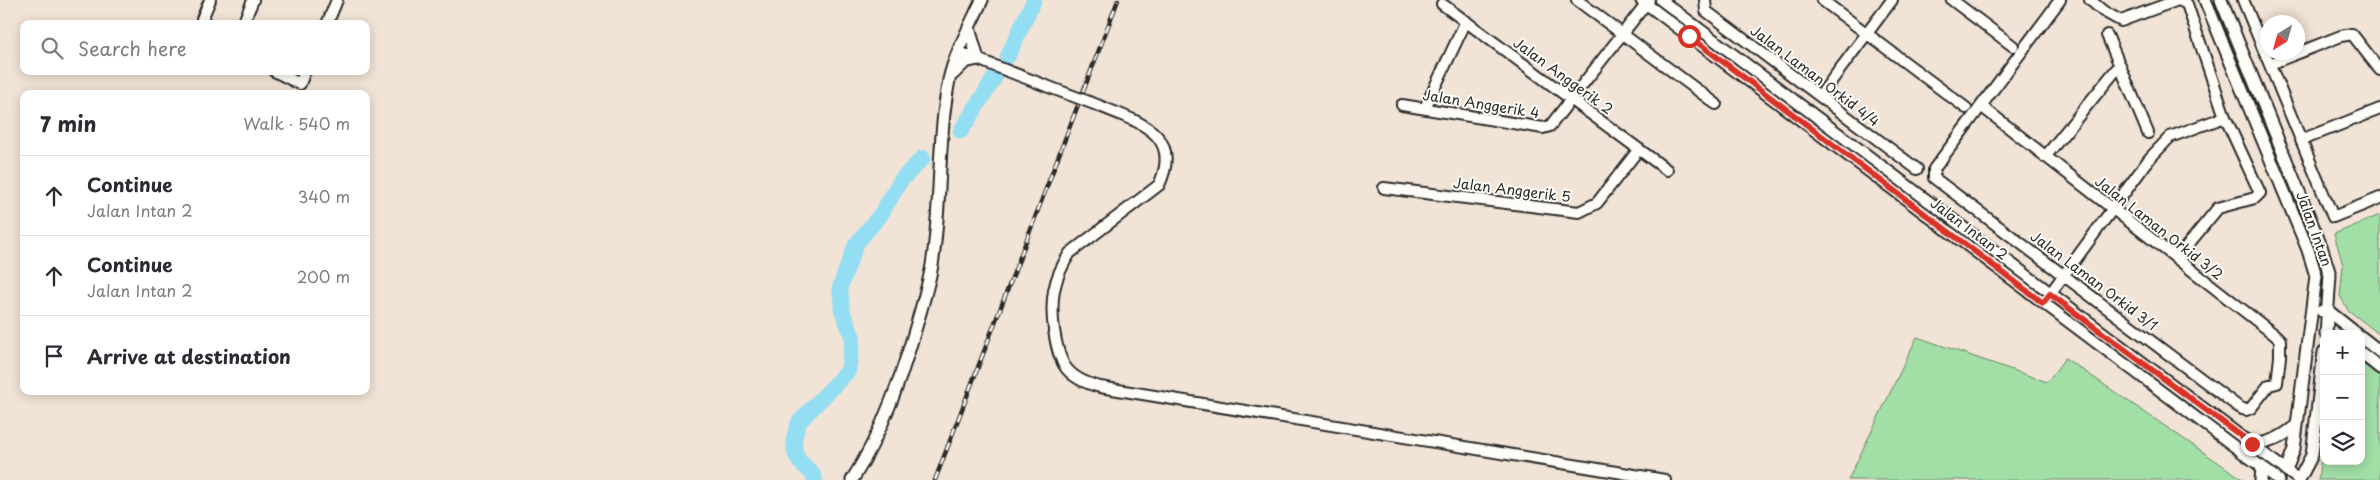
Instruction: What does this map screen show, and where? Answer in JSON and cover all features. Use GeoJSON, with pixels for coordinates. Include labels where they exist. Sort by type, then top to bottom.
{"type":"FeatureCollection","features":[{"type":"Feature","properties":{"kind":"street"},"geometry":{"type":"LineString","coordinates":[[203,20],[210,0]]}},
{"type":"Feature","properties":{"kind":"street"},"geometry":{"type":"LineString","coordinates":[[245,20],[253,0]]}},
{"type":"Feature","properties":{"kind":"street"},"geometry":{"type":"LineString","coordinates":[[329,20],[337,0]]}},
{"type":"Feature","properties":{"kind":"street"},"geometry":{"type":"LineString","coordinates":[[852,480],[880,428],[914,334],[929,280],[938,217],[946,100],[950,78],[959,52],[982,0]]}},
{"type":"Feature","properties":{"kind":"street"},"geometry":{"type":"LineString","coordinates":[[1577,0],[1716,104]]}},
{"type":"Feature","properties":{"kind":"street","name":"Jalan Intan 2"},"geometry":{"type":"LineString","coordinates":[[1661,0],[2262,467],[2282,477],[2299,480]]}},
{"type":"Feature","properties":{"kind":"street","name":"Jalan Laman Orkid 4/4"},"geometry":{"type":"LineString","coordinates":[[1705,0],[1706,11],[1917,169]]}},
{"type":"Feature","properties":{"kind":"street"},"geometry":{"type":"LineString","coordinates":[[1822,0],[1966,108]]}},
{"type":"Feature","properties":{"kind":"street"},"geometry":{"type":"LineString","coordinates":[[1820,96],[1892,0]]}},
{"type":"Feature","properties":{"kind":"street"},"geometry":{"type":"LineString","coordinates":[[1952,0],[2013,46]]}},
{"type":"Feature","properties":{"kind":"street"},"geometry":{"type":"LineString","coordinates":[[1981,106],[2060,0]]}},
{"type":"Feature","properties":{"kind":"street"},"geometry":{"type":"LineString","coordinates":[[2090,0],[2103,11],[2121,21],[2178,0],[2187,4],[2224,117],[2260,193],[2255,198],[2218,208],[2177,258]]}},
{"type":"Feature","properties":{"kind":"street","name":"Jalan Intan"},"geometry":{"type":"LineString","coordinates":[[2205,0],[2308,250],[2316,276],[2312,324],[2294,450],[2282,477]]}},
{"type":"Feature","properties":{"kind":"street","name":"Jalan Intan"},"geometry":{"type":"LineString","coordinates":[[2221,0],[2321,246],[2330,275],[2326,330]]}},
{"type":"Feature","properties":{"kind":"street"},"geometry":{"type":"LineString","coordinates":[[2243,0],[2333,217],[2380,198]]}},
{"type":"Feature","properties":{"kind":"street"},"geometry":{"type":"LineString","coordinates":[[1572,100],[1646,1]]}},
{"type":"Feature","properties":{"kind":"street","name":"Jalan Intan 2"},"geometry":{"type":"LineString","coordinates":[[1646,1],[2046,298],[2252,444],[2282,477]]}},
{"type":"Feature","properties":{"kind":"street","name":"Jalan Anggerik 2"},"geometry":{"type":"LineString","coordinates":[[1442,4],[1667,170]]}},
{"type":"Feature","properties":{"kind":"street"},"geometry":{"type":"LineString","coordinates":[[1425,108],[1466,21]]}},
{"type":"Feature","properties":{"kind":"street"},"geometry":{"type":"LineString","coordinates":[[969,28],[978,60]]}},
{"type":"Feature","properties":{"kind":"street"},"geometry":{"type":"LineString","coordinates":[[2270,64],[2341,36],[2352,34],[2380,70]]}},
{"type":"Feature","properties":{"kind":"street"},"geometry":{"type":"LineString","coordinates":[[2107,36],[2148,133]]}},
{"type":"Feature","properties":{"kind":"street"},"geometry":{"type":"LineString","coordinates":[[959,52],[1097,105],[1152,130],[1162,141],[1167,159],[1165,173],[1159,185],[1070,254],[1055,282],[1051,305],[1058,354],[1063,365],[1082,382],[1100,387],[1665,480]]}},
{"type":"Feature","properties":{"kind":"street"},"geometry":{"type":"LineString","coordinates":[[950,78],[965,62],[978,60]]}},
{"type":"Feature","properties":{"kind":"street"},"geometry":{"type":"LineString","coordinates":[[2045,157],[2120,65]]}},
{"type":"Feature","properties":{"kind":"street"},"geometry":{"type":"LineString","coordinates":[[282,75],[300,84],[303,75]]}},
{"type":"Feature","properties":{"kind":"street","name":"Jalan Anggerik 4"},"geometry":{"type":"LineString","coordinates":[[1402,105],[1543,128],[1550,126],[1572,100]]}},
{"type":"Feature","properties":{"kind":"street","name":"Jalan Laman Orkid 3/1"},"geometry":{"type":"LineString","coordinates":[[1981,106],[1934,169],[1934,178],[2240,408],[2246,410],[2250,408],[2269,385]]}},
{"type":"Feature","properties":{"kind":"street","name":"Jalan Laman Orkid 3/2"},"geometry":{"type":"LineString","coordinates":[[1981,106],[2280,340],[2277,383],[2269,385]]}},
{"type":"Feature","properties":{"kind":"street"},"geometry":{"type":"LineString","coordinates":[[2301,140],[2380,109]]}},
{"type":"Feature","properties":{"kind":"street"},"geometry":{"type":"LineString","coordinates":[[2046,298],[2150,158],[2170,137],[2224,117]]}},
{"type":"Feature","properties":{"kind":"street","name":"Jalan Anggerik 5"},"geometry":{"type":"LineString","coordinates":[[1384,188],[1578,212],[1597,203],[1639,149]]}},
{"type":"Feature","properties":{"kind":"street"},"geometry":{"type":"LineString","coordinates":[[2313,310],[2328,311],[2352,330]]}},
{"type":"Feature","properties":{"kind":"street"},"geometry":{"type":"LineString","coordinates":[[2312,324],[2326,330]]}},
{"type":"Feature","properties":{"kind":"street"},"geometry":{"type":"LineString","coordinates":[[2365,340],[2380,352]]}},
{"type":"Feature","properties":{"kind":"street"},"geometry":{"type":"LineString","coordinates":[[2365,356],[2380,368]]}},
{"type":"Feature","properties":{"kind":"street"},"geometry":{"type":"LineString","coordinates":[[2299,480],[2312,455],[2321,375]]}},
{"type":"Feature","properties":{"kind":"street"},"geometry":{"type":"LineString","coordinates":[[2252,444],[2268,444],[2282,437],[2297,425]]}},
{"type":"Feature","properties":{"kind":"street"},"geometry":{"type":"LineString","coordinates":[[2262,467],[2262,480]]}},
{"type":"Feature","properties":{"kind":"green space"},"geometry":{"type":"Polygon","coordinates":[[[2380,215],[2380,335],[2348,310],[2340,296],[2343,265],[2334,234],[2380,215]]]}},
{"type":"Feature","properties":{"kind":"green space"},"geometry":{"type":"Polygon","coordinates":[[[1917,337],[2047,382],[2065,358],[2244,480],[1848,480],[1917,337]]]}},
{"type":"Feature","properties":{"kind":"green space"},"geometry":{"type":"Polygon","coordinates":[[[2365,365],[2380,377],[2380,480],[2318,480],[2320,464],[2365,465],[2365,365]]]}},
{"type":"Feature","properties":{"kind":"waterway"},"geometry":{"type":"LineString","coordinates":[[1008,56],[1034,0]]}},
{"type":"Feature","properties":{"kind":"waterway"},"geometry":{"type":"LineString","coordinates":[[961,131],[995,77]]}},
{"type":"Feature","properties":{"kind":"waterway"},"geometry":{"type":"LineString","coordinates":[[815,480],[812,473],[799,461],[795,453],[794,438],[799,422],[848,371],[853,338],[842,310],[840,287],[856,244],[881,214],[901,180],[923,158]]}},
{"type":"Feature","properties":{"kind":"railway"},"geometry":{"type":"LineString","coordinates":[[935,480],[1118,0]]}},
{"type":"Feature","properties":{"kind":"route"},"geometry":{"type":"LineString","coordinates":[[1689,36],[2043,303],[2050,294],[2252,444]]}}]}
